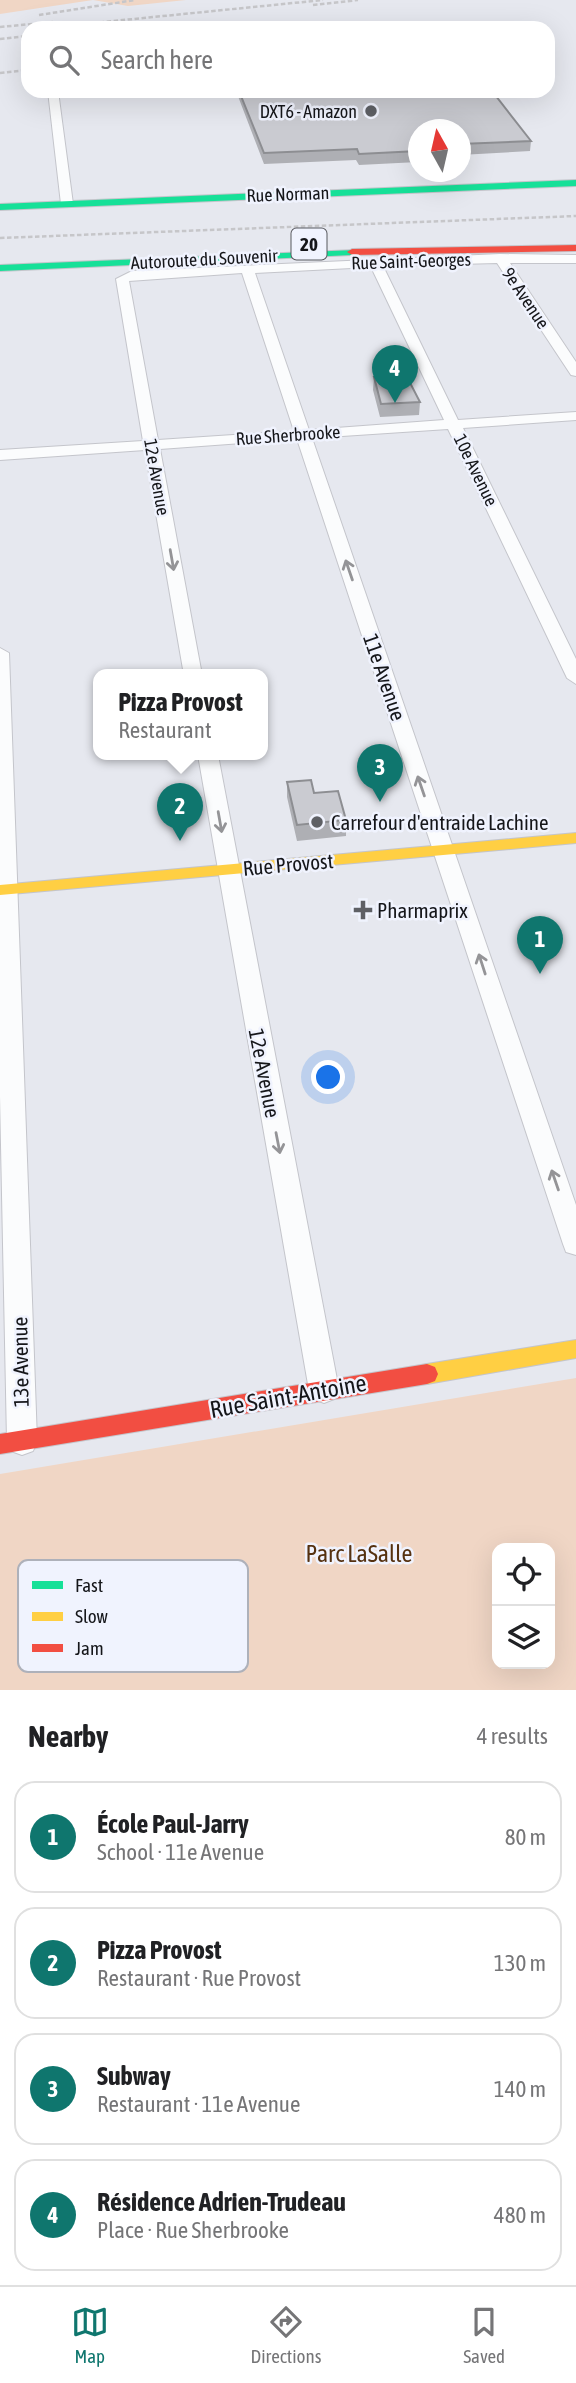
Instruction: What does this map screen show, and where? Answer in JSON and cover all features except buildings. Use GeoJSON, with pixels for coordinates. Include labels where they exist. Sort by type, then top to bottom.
{"type":"FeatureCollection","features":[{"type":"Feature","properties":{"kind":"main road","name":"Rue Norman"},"geometry":{"type":"LineString","coordinates":[[0,207],[576,183]]}},
{"type":"Feature","properties":{"kind":"main road","name":"Autoroute du Souvenir"},"geometry":{"type":"LineString","coordinates":[[0,257],[435,239],[576,239]]}},
{"type":"Feature","properties":{"kind":"main road","name":"Autoroute du Souvenir"},"geometry":{"type":"LineString","coordinates":[[0,268],[407,249],[576,248]]}},
{"type":"Feature","properties":{"kind":"main road","name":"Rue Provost"},"geometry":{"type":"LineString","coordinates":[[3,889],[576,838]]}},
{"type":"Feature","properties":{"kind":"main road","name":"Rue Saint-Antoine"},"geometry":{"type":"LineString","coordinates":[[11,1443],[576,1349]]}},
{"type":"Feature","properties":{"kind":"street"},"geometry":{"type":"LineString","coordinates":[[54,98],[68,204]]}},
{"type":"Feature","properties":{"kind":"street","name":"Rue Saint-Georges"},"geometry":{"type":"LineString","coordinates":[[122,279],[132,275],[375,262],[500,258],[576,259]]}},
{"type":"Feature","properties":{"kind":"street","name":"9e Avenue"},"geometry":{"type":"LineString","coordinates":[[500,258],[576,372]]}},
{"type":"Feature","properties":{"kind":"street","name":"10e Avenue"},"geometry":{"type":"LineString","coordinates":[[375,262],[576,678]]}},
{"type":"Feature","properties":{"kind":"street","name":"11e Avenue"},"geometry":{"type":"LineString","coordinates":[[247,269],[576,1244]]}},
{"type":"Feature","properties":{"kind":"street","name":"12e Avenue"},"geometry":{"type":"LineString","coordinates":[[122,279],[192,669]]}},
{"type":"Feature","properties":{"kind":"street","name":"Rue Sherbrooke"},"geometry":{"type":"LineString","coordinates":[[0,454],[576,416]]}},
{"type":"Feature","properties":{"kind":"street","name":"13e Avenue"},"geometry":{"type":"LineString","coordinates":[[0,653],[11,1443]]}},
{"type":"Feature","properties":{"kind":"street","name":"12e Avenue"},"geometry":{"type":"LineString","coordinates":[[209,760],[324,1390]]}},
{"type":"Feature","properties":{"kind":"green space"},"geometry":{"type":"Polygon","coordinates":[[[0,0],[93,0],[0,14],[0,0]]]}},
{"type":"Feature","properties":{"kind":"green space"},"geometry":{"type":"Polygon","coordinates":[[[93,0],[186,0],[128,6],[93,0]]]}},
{"type":"Feature","properties":{"kind":"green space","name":"Parc LaSalle"},"geometry":{"type":"Polygon","coordinates":[[[576,1378],[576,1690],[0,1690],[0,1474],[576,1378]]]}},
{"type":"Feature","properties":{"kind":"railway"},"geometry":{"type":"LineString","coordinates":[[39,15],[135,0]]}},
{"type":"Feature","properties":{"kind":"railway"},"geometry":{"type":"LineString","coordinates":[[114,21],[323,0]]}},
{"type":"Feature","properties":{"kind":"railway"},"geometry":{"type":"LineString","coordinates":[[313,5],[358,0]]}},
{"type":"Feature","properties":{"kind":"railway"},"geometry":{"type":"LineString","coordinates":[[0,27],[21,25]]}},
{"type":"Feature","properties":{"kind":"railway"},"geometry":{"type":"LineString","coordinates":[[0,39],[21,37]]}},
{"type":"Feature","properties":{"kind":"railway"},"geometry":{"type":"LineString","coordinates":[[0,73],[21,71]]}},
{"type":"Feature","properties":{"kind":"railway"},"geometry":{"type":"LineString","coordinates":[[0,238],[576,216]]}},
{"type":"Feature","properties":{"kind":"traffic: fast"},"geometry":{"type":"LineString","coordinates":[[0,207],[576,183]]}},
{"type":"Feature","properties":{"kind":"traffic: fast"},"geometry":{"type":"LineString","coordinates":[[0,268],[352,252]]}},
{"type":"Feature","properties":{"kind":"traffic: slow"},"geometry":{"type":"LineString","coordinates":[[0,890],[576,838]]}},
{"type":"Feature","properties":{"kind":"traffic: slow"},"geometry":{"type":"LineString","coordinates":[[427,1374],[576,1349]]}},
{"type":"Feature","properties":{"kind":"traffic: jam"},"geometry":{"type":"LineString","coordinates":[[352,252],[576,248]]}},
{"type":"Feature","properties":{"kind":"traffic: jam"},"geometry":{"type":"LineString","coordinates":[[0,1444],[427,1374]]}},
{"type":"Feature","properties":{"kind":"place","name":"DXT6 - Amazon"},"geometry":{"type":"Point","coordinates":[371,111]}},
{"type":"Feature","properties":{"kind":"place","name":"Résidence Adrien-Trudeau"},"geometry":{"type":"Point","coordinates":[395,403]}},
{"type":"Feature","properties":{"kind":"place","name":"Subway"},"geometry":{"type":"Point","coordinates":[380,802]}},
{"type":"Feature","properties":{"kind":"place","name":"Carrefour d'entraide Lachine"},"geometry":{"type":"Point","coordinates":[317,822]}},
{"type":"Feature","properties":{"kind":"place","name":"Pizza Provost"},"geometry":{"type":"Point","coordinates":[180,841]}},
{"type":"Feature","properties":{"kind":"place","name":"Pharmaprix"},"geometry":{"type":"Point","coordinates":[363,910]}},
{"type":"Feature","properties":{"kind":"place","name":"École Paul-Jarry"},"geometry":{"type":"Point","coordinates":[540,974]}}]}
